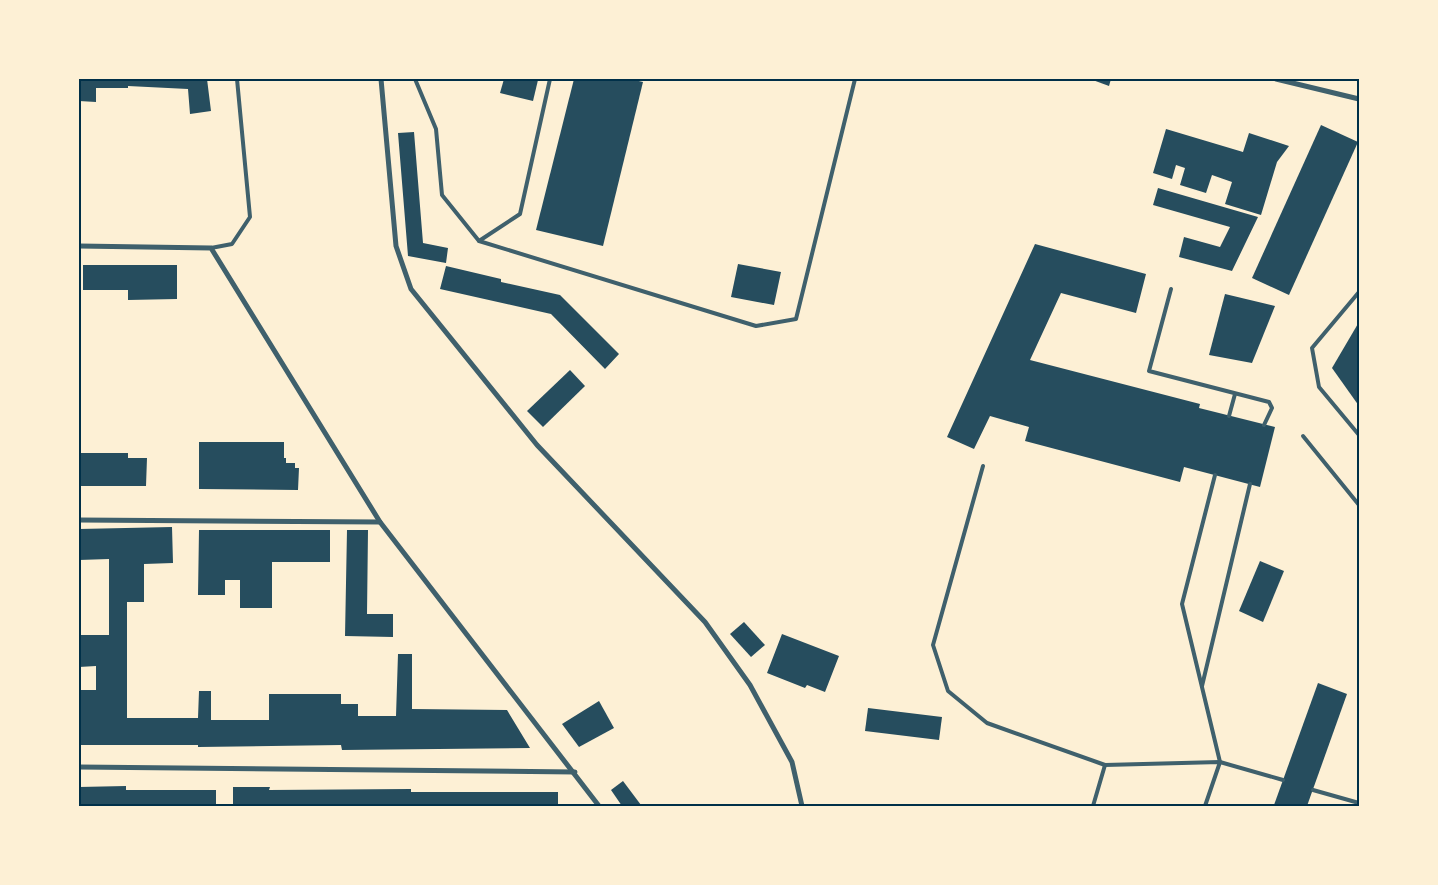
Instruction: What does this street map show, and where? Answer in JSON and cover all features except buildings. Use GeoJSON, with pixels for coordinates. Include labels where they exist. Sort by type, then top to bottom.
{"type":"FeatureCollection","features":[{"type":"Feature","properties":{"kind":"street"},"geometry":{"type":"LineString","coordinates":[[381,79],[396,246],[411,289],[537,445],[705,622],[750,685],[792,762],[802,806]]}},
{"type":"Feature","properties":{"kind":"street"},"geometry":{"type":"LineString","coordinates":[[1276,79],[1359,99]]}},
{"type":"Feature","properties":{"kind":"street"},"geometry":{"type":"LineString","coordinates":[[79,246],[211,248],[380,522],[575,772],[599,806]]}},
{"type":"Feature","properties":{"kind":"street"},"geometry":{"type":"LineString","coordinates":[[79,520],[380,522]]}},
{"type":"Feature","properties":{"kind":"street"},"geometry":{"type":"LineString","coordinates":[[79,767],[575,772]]}},
{"type":"Feature","properties":{"kind":"lane"},"geometry":{"type":"LineString","coordinates":[[211,248],[232,244],[250,216],[237,79]]}},
{"type":"Feature","properties":{"kind":"lane"},"geometry":{"type":"LineString","coordinates":[[415,79],[436,129],[442,195],[479,241],[756,326],[796,319],[856,79]]}},
{"type":"Feature","properties":{"kind":"lane"},"geometry":{"type":"LineString","coordinates":[[479,241],[520,214],[550,79]]}},
{"type":"Feature","properties":{"kind":"lane"},"geometry":{"type":"LineString","coordinates":[[1171,289],[1149,371],[1269,402],[1272,408],[1264,425]]}},
{"type":"Feature","properties":{"kind":"lane"},"geometry":{"type":"LineString","coordinates":[[1359,292],[1312,348],[1319,387],[1359,435]]}},
{"type":"Feature","properties":{"kind":"lane"},"geometry":{"type":"LineString","coordinates":[[1229,416],[1235,394]]}},
{"type":"Feature","properties":{"kind":"lane"},"geometry":{"type":"LineString","coordinates":[[1303,436],[1359,505]]}},
{"type":"Feature","properties":{"kind":"lane"},"geometry":{"type":"LineString","coordinates":[[984,466],[933,644],[948,691],[987,723],[1105,765],[1220,762],[1283,780]]}},
{"type":"Feature","properties":{"kind":"lane"},"geometry":{"type":"LineString","coordinates":[[1205,806],[1220,762],[1182,604],[1214,475]]}},
{"type":"Feature","properties":{"kind":"lane"},"geometry":{"type":"LineString","coordinates":[[1202,688],[1250,484]]}},
{"type":"Feature","properties":{"kind":"lane"},"geometry":{"type":"LineString","coordinates":[[1093,806],[1105,765]]}},
{"type":"Feature","properties":{"kind":"lane"},"geometry":{"type":"LineString","coordinates":[[1312,790],[1359,803]]}}]}
